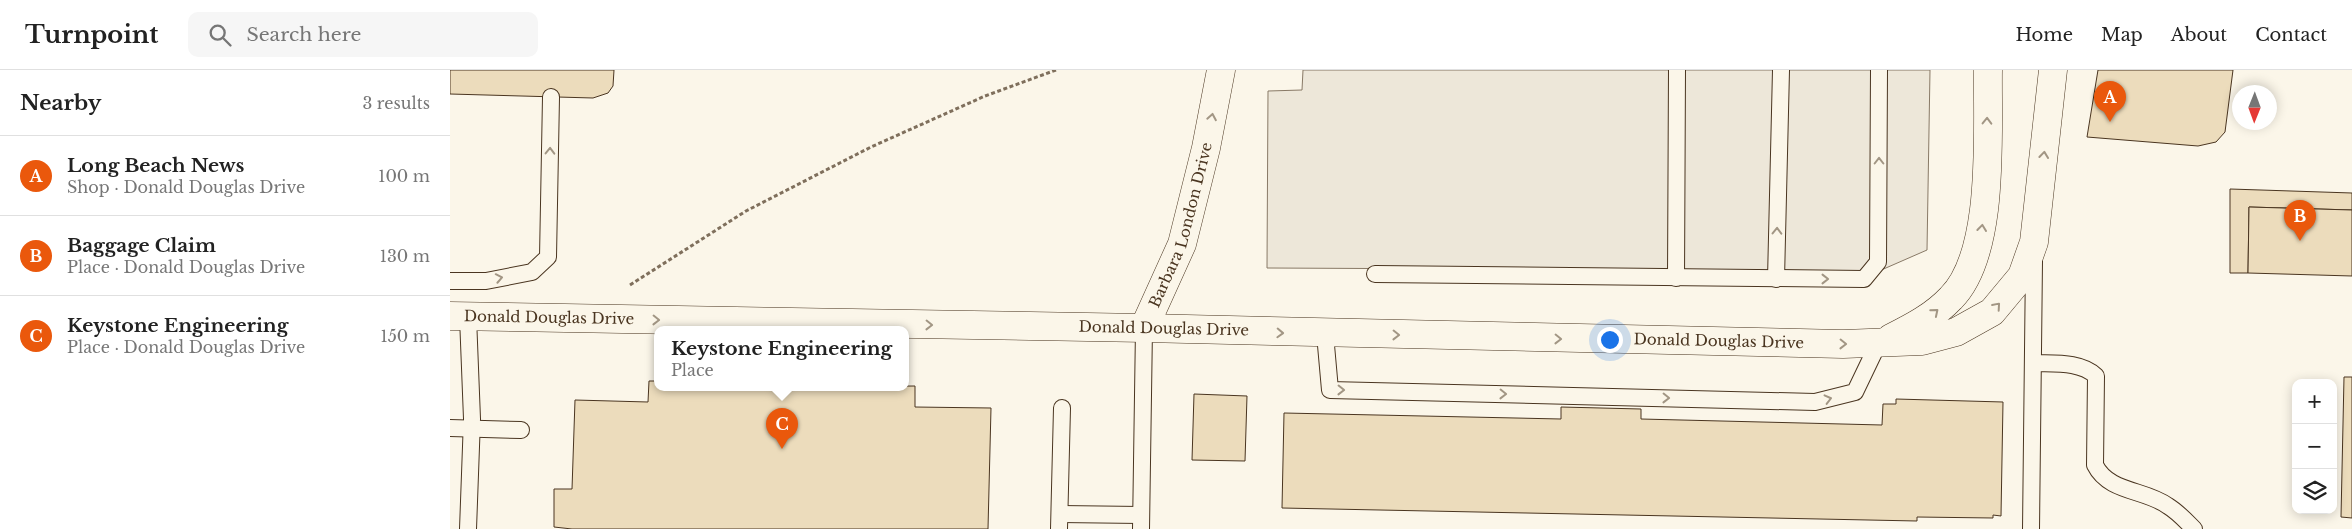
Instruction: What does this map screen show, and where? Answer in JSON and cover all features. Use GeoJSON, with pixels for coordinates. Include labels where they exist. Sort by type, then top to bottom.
{"type":"FeatureCollection","features":[{"type":"Feature","properties":{"kind":"street","name":"Barbara London Drive"},"geometry":{"type":"LineString","coordinates":[[1144,328],[1182,244],[1206,148],[1220,70]]}},
{"type":"Feature","properties":{"kind":"street","name":"Donald Douglas Drive"},"geometry":{"type":"LineString","coordinates":[[1878,344],[1923,322],[1952,297],[1968,274],[1980,243],[1985,197],[1988,70]]}},
{"type":"Feature","properties":{"kind":"street","name":"Donald Douglas Drive"},"geometry":{"type":"LineString","coordinates":[[459,316],[1144,328],[1325,334],[1878,344],[1922,341],[1956,332],[1992,312],[2022,276],[2034,242],[2053,70]]}},
{"type":"Feature","properties":{"kind":"lane"},"geometry":{"type":"LineString","coordinates":[[1676,278],[1677,70]]}},
{"type":"Feature","properties":{"kind":"lane"},"geometry":{"type":"LineString","coordinates":[[1776,279],[1781,70]]}},
{"type":"Feature","properties":{"kind":"lane"},"geometry":{"type":"LineString","coordinates":[[1375,274],[1864,279],[1878,262],[1879,70]]}},
{"type":"Feature","properties":{"kind":"lane"},"geometry":{"type":"LineString","coordinates":[[450,281],[486,281],[532,272],[548,257],[551,96]]}},
{"type":"Feature","properties":{"kind":"lane"},"geometry":{"type":"LineString","coordinates":[[2031,529],[2034,242]]}},
{"type":"Feature","properties":{"kind":"lane"},"geometry":{"type":"LineString","coordinates":[[459,316],[472,429],[468,529]]}},
{"type":"Feature","properties":{"kind":"lane","name":"Barbara London Drive"},"geometry":{"type":"LineString","coordinates":[[1141,522],[1144,328]]}},
{"type":"Feature","properties":{"kind":"lane"},"geometry":{"type":"LineString","coordinates":[[1325,334],[1330,390],[1815,402],[1855,392],[1878,344]]}},
{"type":"Feature","properties":{"kind":"lane"},"geometry":{"type":"LineString","coordinates":[[2033,363],[2068,364],[2088,368],[2096,376],[2095,466],[2100,475],[2110,483],[2142,493],[2168,505],[2194,529]]}},
{"type":"Feature","properties":{"kind":"lane"},"geometry":{"type":"LineString","coordinates":[[1062,408],[1059,522],[1141,522]]}},
{"type":"Feature","properties":{"kind":"lane"},"geometry":{"type":"LineString","coordinates":[[450,428],[521,430]]}},
{"type":"Feature","properties":{"kind":"path"},"geometry":{"type":"LineString","coordinates":[[633,290],[623,290],[746,211],[872,147],[985,96],[1056,70]]}},
{"type":"Feature","properties":{"kind":"shaded area"},"geometry":{"type":"Polygon","coordinates":[[[1303,70],[1930,70],[1927,250],[1879,271],[1267,268],[1268,91],[1302,90],[1303,70]]]}},
{"type":"Feature","properties":{"kind":"building"},"geometry":{"type":"Polygon","coordinates":[[[450,70],[614,70],[613,86],[608,93],[593,98],[450,94],[450,70]]]}},
{"type":"Feature","properties":{"kind":"building"},"geometry":{"type":"Polygon","coordinates":[[[2098,70],[2233,70],[2225,132],[2216,142],[2198,146],[2087,137],[2098,70]]]}},
{"type":"Feature","properties":{"kind":"building"},"geometry":{"type":"Polygon","coordinates":[[[2230,189],[2352,193],[2352,210],[2249,207],[2248,273],[2230,273],[2230,189]]]}},
{"type":"Feature","properties":{"kind":"building"},"geometry":{"type":"Polygon","coordinates":[[[2249,207],[2352,210],[2352,276],[2248,273],[2249,207]]]}},
{"type":"Feature","properties":{"kind":"building"},"geometry":{"type":"Polygon","coordinates":[[[2344,377],[2352,377],[2352,518],[2341,517],[2344,377]]]}},
{"type":"Feature","properties":{"kind":"building"},"geometry":{"type":"Polygon","coordinates":[[[649,381],[654,381],[654,391],[909,391],[909,386],[915,386],[915,407],[991,408],[988,529],[572,529],[554,527],[554,489],[572,489],[575,400],[648,402],[649,381]]]}},
{"type":"Feature","properties":{"kind":"building"},"geometry":{"type":"Polygon","coordinates":[[[1194,394],[1247,396],[1245,461],[1192,460],[1194,394]]]}},
{"type":"Feature","properties":{"kind":"building"},"geometry":{"type":"Polygon","coordinates":[[[1896,399],[2003,402],[2001,516],[1993,515],[1993,518],[1917,517],[1917,521],[1282,508],[1284,413],[1561,419],[1561,407],[1641,409],[1641,419],[1882,425],[1883,404],[1896,404],[1896,399]]]}},
{"type":"Feature","properties":{"kind":"place","name":"Long Beach News"},"geometry":{"type":"Point","coordinates":[2110,122]}},
{"type":"Feature","properties":{"kind":"place","name":"Baggage Claim"},"geometry":{"type":"Point","coordinates":[2300,241]}},
{"type":"Feature","properties":{"kind":"place","name":"Keystone Engineering"},"geometry":{"type":"Point","coordinates":[782,449]}}]}
